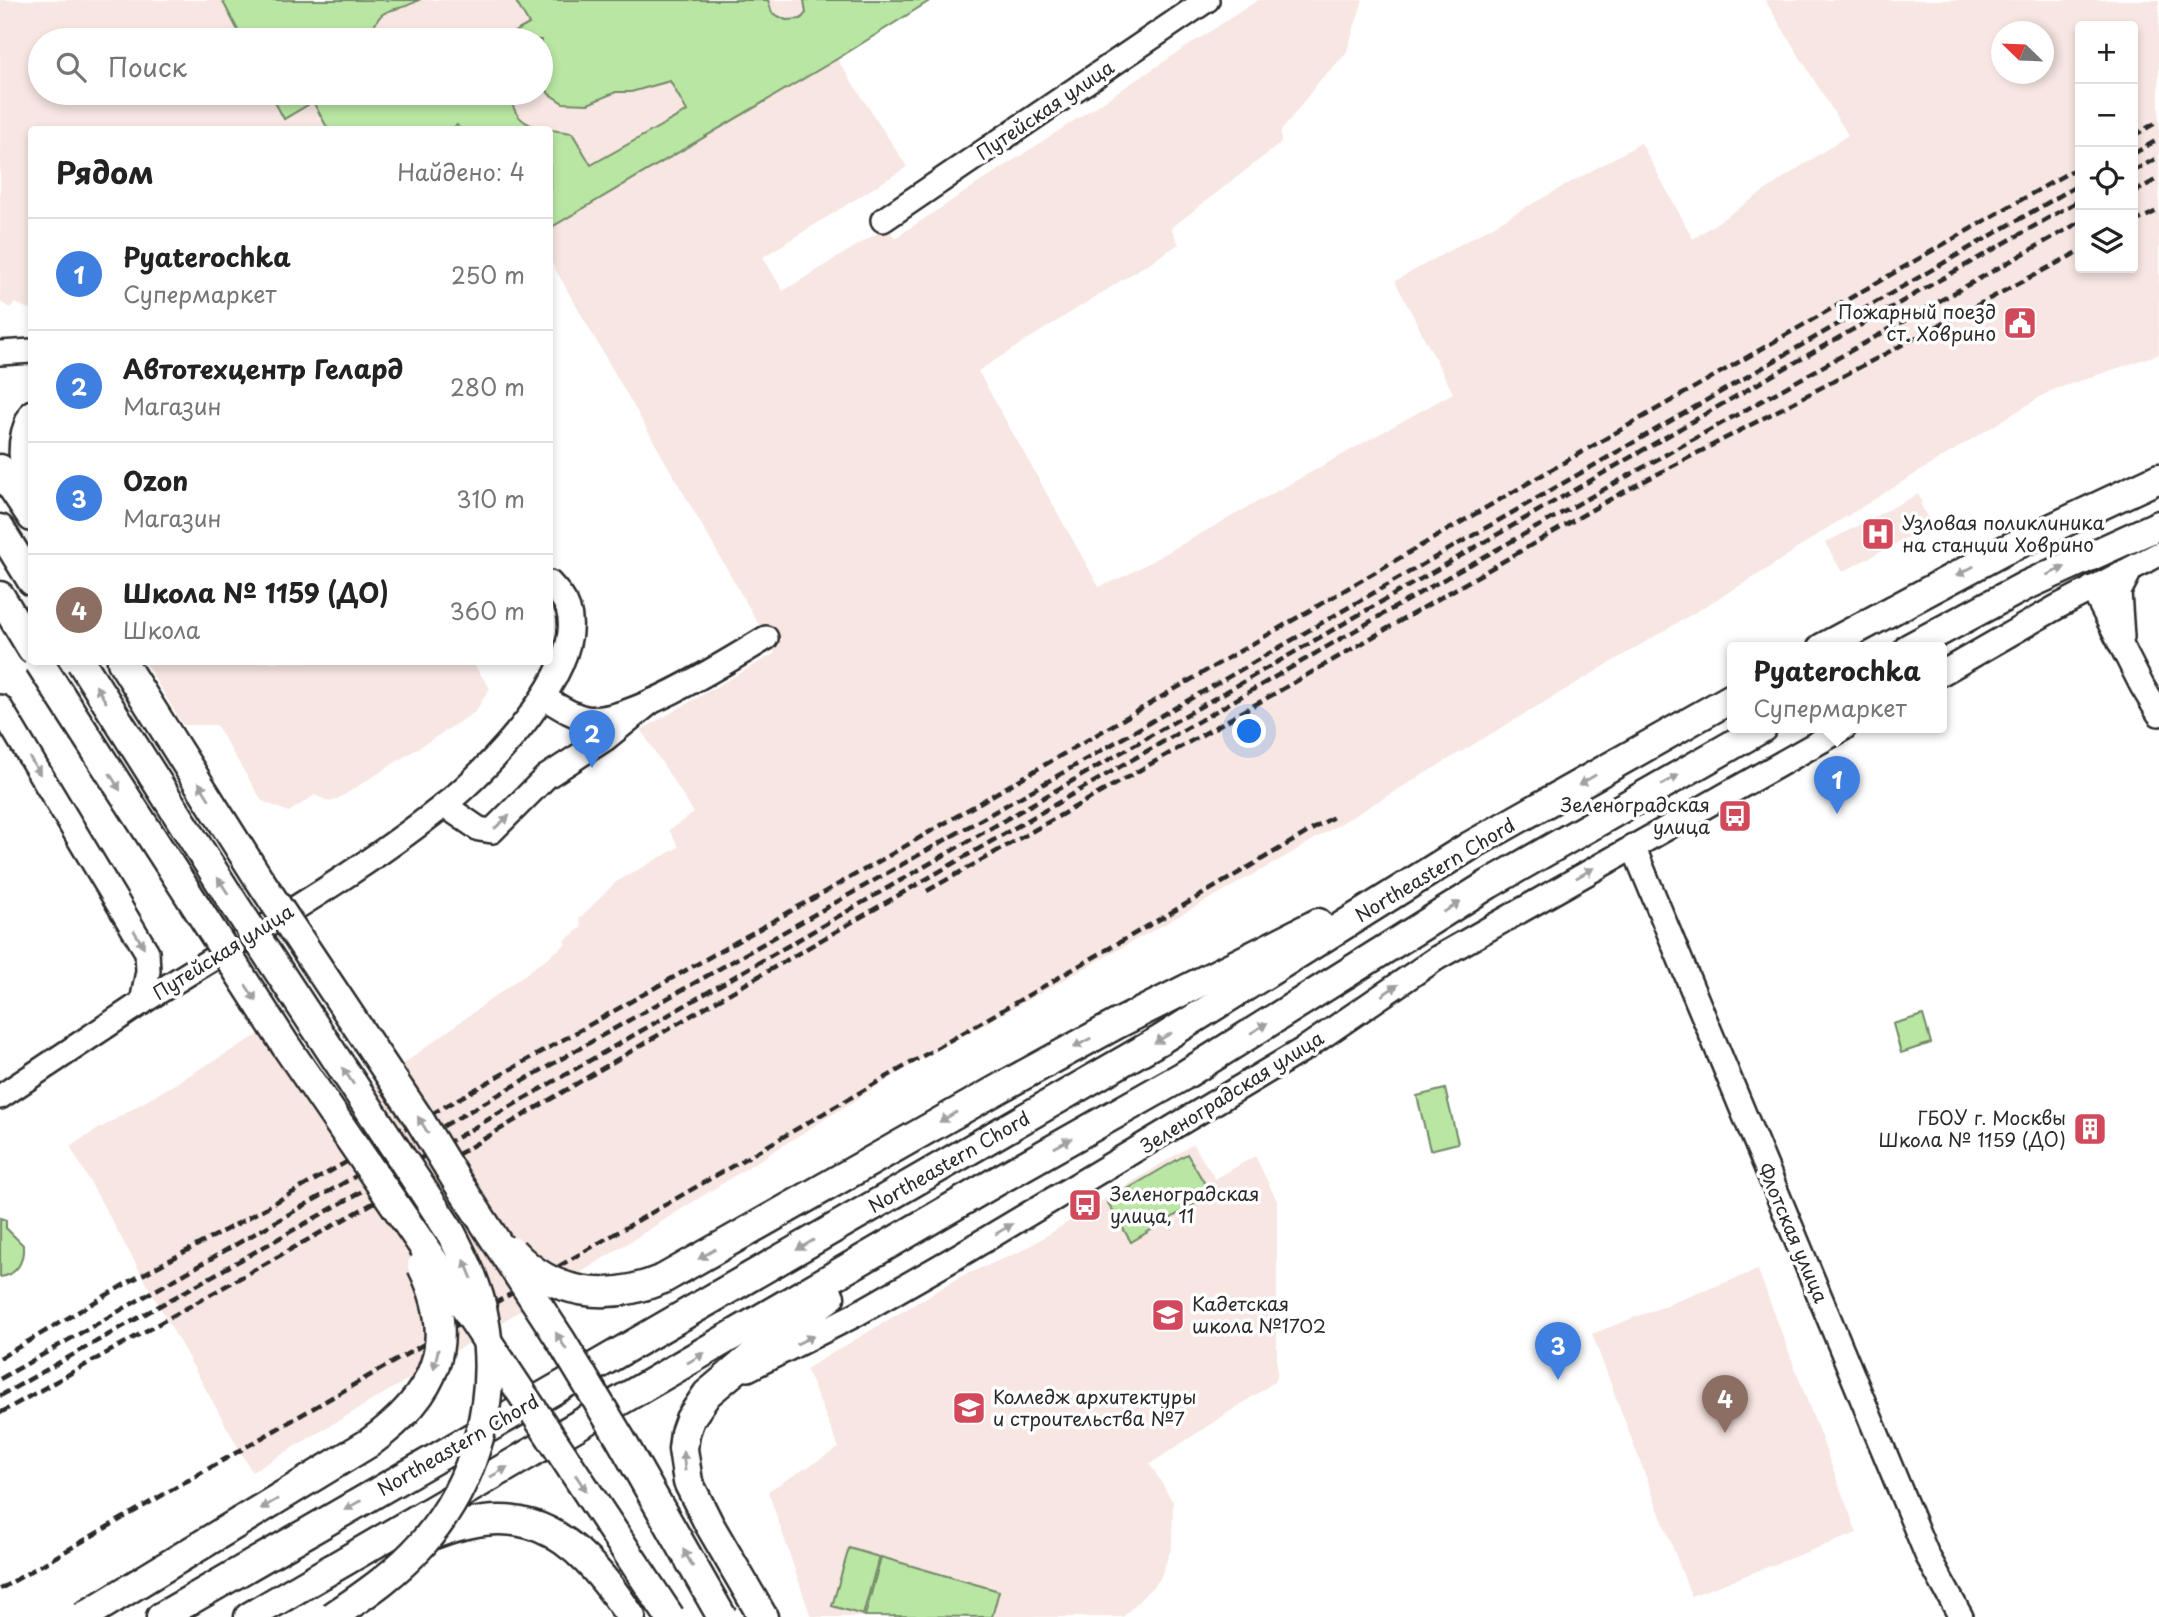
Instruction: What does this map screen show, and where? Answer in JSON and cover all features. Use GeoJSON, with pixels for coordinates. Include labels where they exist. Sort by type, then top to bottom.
{"type":"FeatureCollection","features":[{"type":"Feature","properties":{"kind":"main road"},"geometry":{"type":"LineString","coordinates":[[0,469],[28,511]]}},
{"type":"Feature","properties":{"kind":"main road"},"geometry":{"type":"LineString","coordinates":[[1833,642],[2006,550],[2159,478]]}},
{"type":"Feature","properties":{"kind":"main road"},"geometry":{"type":"LineString","coordinates":[[1920,642],[2025,586],[2159,525]]}},
{"type":"Feature","properties":{"kind":"main road"},"geometry":{"type":"LineString","coordinates":[[0,529],[28,574]]}},
{"type":"Feature","properties":{"kind":"main road"},"geometry":{"type":"LineString","coordinates":[[4,601],[28,642]]}},
{"type":"Feature","properties":{"kind":"main road"},"geometry":{"type":"LineString","coordinates":[[41,665],[200,916],[458,1297],[670,1617]]}},
{"type":"Feature","properties":{"kind":"main road"},"geometry":{"type":"LineString","coordinates":[[83,665],[229,896],[444,1222],[463,1255],[484,1317],[489,1384],[484,1419],[474,1455],[459,1491],[422,1545],[376,1588],[332,1617]]}},
{"type":"Feature","properties":{"kind":"main road"},"geometry":{"type":"LineString","coordinates":[[124,665],[259,879],[419,1119],[592,1390],[722,1617]]}},
{"type":"Feature","properties":{"kind":"main road","name":"Northeastern Chord"},"geometry":{"type":"LineString","coordinates":[[164,1616],[1160,1041],[1470,846],[1727,701]]}},
{"type":"Feature","properties":{"kind":"main road","name":"Northeastern Chord"},"geometry":{"type":"LineString","coordinates":[[249,1617],[1004,1177],[1183,1076],[1489,884],[1753,733]]}},
{"type":"Feature","properties":{"kind":"main road"},"geometry":{"type":"LineString","coordinates":[[458,1183],[494,1231],[522,1262],[553,1282],[568,1288],[593,1292],[623,1292],[642,1288],[663,1279],[1117,1024],[1470,846]]}},
{"type":"Feature","properties":{"kind":"main road"},"geometry":{"type":"LineString","coordinates":[[763,1617],[688,1482],[683,1449],[685,1433],[698,1404],[771,1340],[881,1259],[1004,1177]]}},
{"type":"Feature","properties":{"kind":"main road"},"geometry":{"type":"LineString","coordinates":[[83,1617],[369,1443],[403,1417],[417,1402],[438,1356],[439,1318],[429,1280],[392,1203]]}},
{"type":"Feature","properties":{"kind":"main road"},"geometry":{"type":"LineString","coordinates":[[266,1617],[426,1538],[486,1521],[513,1521],[550,1532],[570,1544],[607,1581],[631,1617]]}},
{"type":"Feature","properties":{"kind":"street","name":"Путейская улица"},"geometry":{"type":"LineString","coordinates":[[883,220],[1207,0]]}},
{"type":"Feature","properties":{"kind":"street"},"geometry":{"type":"LineString","coordinates":[[0,353],[28,351]]}},
{"type":"Feature","properties":{"kind":"street"},"geometry":{"type":"LineString","coordinates":[[28,422],[22,437],[20,458],[28,482]]}},
{"type":"Feature","properties":{"kind":"street"},"geometry":{"type":"LineString","coordinates":[[1947,670],[2092,588],[2159,554]]}},
{"type":"Feature","properties":{"kind":"street"},"geometry":{"type":"LineString","coordinates":[[2124,651],[2119,592],[2131,569]]}},
{"type":"Feature","properties":{"kind":"street","name":"Путейская улица"},"geometry":{"type":"LineString","coordinates":[[0,1097],[142,1003],[375,856],[444,805],[512,738],[543,697],[565,659],[569,639],[568,608],[553,586]]}},
{"type":"Feature","properties":{"kind":"street"},"geometry":{"type":"LineString","coordinates":[[2092,588],[2159,714]]}},
{"type":"Feature","properties":{"kind":"street"},"geometry":{"type":"LineString","coordinates":[[543,697],[572,714],[589,719],[611,716],[652,701],[704,675],[766,638]]}},
{"type":"Feature","properties":{"kind":"street"},"geometry":{"type":"LineString","coordinates":[[444,805],[479,829],[492,831],[546,777],[605,739],[652,701]]}},
{"type":"Feature","properties":{"kind":"street"},"geometry":{"type":"LineString","coordinates":[[0,707],[147,952],[148,971],[142,1003]]}},
{"type":"Feature","properties":{"kind":"street","name":"Зеленоградская улица"},"geometry":{"type":"LineString","coordinates":[[722,1381],[855,1315],[986,1240],[1304,1049],[1437,958],[1835,733]]}},
{"type":"Feature","properties":{"kind":"street","name":"Флотская улица"},"geometry":{"type":"LineString","coordinates":[[1633,846],[1927,1555],[1961,1617]]}},
{"type":"Feature","properties":{"kind":"shaded area"},"geometry":{"type":"Polygon","coordinates":[[[0,0],[931,0],[837,59],[907,167],[763,257],[783,291],[887,227],[895,238],[1258,0],[1363,0],[1346,54],[1321,79],[1281,131],[1281,143],[1171,228],[1179,244],[978,371],[1099,587],[1125,576],[1453,393],[1395,281],[1641,143],[1693,239],[1848,135],[1765,0],[2159,0],[2159,354],[2050,391],[1826,529],[1761,573],[1283,858],[911,1065],[459,1349],[252,1472],[70,1146],[273,1026],[330,1118],[566,944],[564,941],[582,927],[579,919],[616,882],[679,847],[669,830],[694,813],[641,730],[775,653],[553,265],[553,126],[28,126],[28,309],[15,303],[10,308],[0,302],[0,0]]]}},
{"type":"Feature","properties":{"kind":"shaded area","name":"Узловая поликлиника на станции Ховрино"},"geometry":{"type":"Polygon","coordinates":[[[1918,494],[1931,525],[1842,572],[1825,543],[1918,494]]]}},
{"type":"Feature","properties":{"kind":"shaded area"},"geometry":{"type":"Polygon","coordinates":[[[147,665],[474,665],[490,688],[475,712],[339,798],[330,802],[315,795],[289,812],[262,801],[216,725],[183,725],[147,665]]]}},
{"type":"Feature","properties":{"kind":"shaded area","name":"Колледж архитектуры и строительства №7"},"geometry":{"type":"Polygon","coordinates":[[[1193,1144],[1215,1179],[1255,1156],[1277,1201],[1277,1378],[1150,1464],[1173,1502],[1172,1546],[1160,1579],[1123,1617],[811,1617],[768,1491],[839,1448],[806,1369],[962,1276],[1022,1251],[1193,1144]]]}},
{"type":"Feature","properties":{"kind":"shaded area"},"geometry":{"type":"Polygon","coordinates":[[[1758,1270],[1857,1533],[1691,1596],[1592,1334],[1758,1270]]]}},
{"type":"Feature","properties":{"kind":"green space"},"geometry":{"type":"Polygon","coordinates":[[[222,0],[419,0],[382,14],[374,28],[237,28],[222,0]]]}},
{"type":"Feature","properties":{"kind":"green space"},"geometry":{"type":"Polygon","coordinates":[[[515,0],[768,0],[772,13],[786,20],[801,19],[806,13],[804,0],[931,0],[837,59],[553,226],[553,130],[572,133],[591,165],[687,111],[670,81],[631,92],[616,92],[588,104],[563,103],[553,97],[553,28],[522,28],[529,24],[515,0]]]}},
{"type":"Feature","properties":{"kind":"green space"},"geometry":{"type":"Polygon","coordinates":[[[276,105],[308,105],[284,119],[276,105]]]}},
{"type":"Feature","properties":{"kind":"green space"},"geometry":{"type":"Polygon","coordinates":[[[315,105],[513,105],[523,121],[534,126],[326,126],[315,105]]]}},
{"type":"Feature","properties":{"kind":"green space"},"geometry":{"type":"Polygon","coordinates":[[[1923,1015],[1931,1043],[1901,1053],[1893,1024],[1923,1015]]]}},
{"type":"Feature","properties":{"kind":"green space"},"geometry":{"type":"Polygon","coordinates":[[[1445,1089],[1458,1143],[1430,1150],[1417,1096],[1445,1089]]]}},
{"type":"Feature","properties":{"kind":"green space"},"geometry":{"type":"Polygon","coordinates":[[[1187,1154],[1211,1194],[1131,1242],[1107,1201],[1187,1154]]]}},
{"type":"Feature","properties":{"kind":"green space"},"geometry":{"type":"Polygon","coordinates":[[[0,1218],[6,1220],[6,1228],[23,1245],[18,1267],[11,1274],[0,1277],[0,1218]]]}},
{"type":"Feature","properties":{"kind":"green space"},"geometry":{"type":"Polygon","coordinates":[[[849,1548],[879,1557],[863,1615],[832,1606],[849,1548]]]}},
{"type":"Feature","properties":{"kind":"green space"},"geometry":{"type":"Polygon","coordinates":[[[881,1557],[999,1591],[992,1617],[865,1616],[881,1557]]]}},
{"type":"Feature","properties":{"kind":"railway"},"geometry":{"type":"LineString","coordinates":[[2138,133],[2159,121]]}},
{"type":"Feature","properties":{"kind":"railway"},"geometry":{"type":"LineString","coordinates":[[2138,151],[2159,139]]}},
{"type":"Feature","properties":{"kind":"railway"},"geometry":{"type":"LineString","coordinates":[[2138,168],[2159,157]]}},
{"type":"Feature","properties":{"kind":"railway"},"geometry":{"type":"LineString","coordinates":[[0,1358],[127,1283],[244,1220],[890,855],[1542,475],[2075,169]]}},
{"type":"Feature","properties":{"kind":"railway"},"geometry":{"type":"LineString","coordinates":[[2138,190],[2159,178]]}},
{"type":"Feature","properties":{"kind":"railway"},"geometry":{"type":"LineString","coordinates":[[0,1379],[1052,779],[2075,187]]}},
{"type":"Feature","properties":{"kind":"railway"},"geometry":{"type":"LineString","coordinates":[[0,1396],[451,1141],[1738,395],[2075,203]]}},
{"type":"Feature","properties":{"kind":"railway"},"geometry":{"type":"LineString","coordinates":[[2138,220],[2159,210]]}},
{"type":"Feature","properties":{"kind":"railway"},"geometry":{"type":"LineString","coordinates":[[0,1413],[430,1171],[692,1015],[1423,591],[2075,225]]}},
{"type":"Feature","properties":{"kind":"railway"},"geometry":{"type":"LineString","coordinates":[[927,891],[1614,497],[2075,254]]}},
{"type":"Feature","properties":{"kind":"railway"},"geometry":{"type":"LineString","coordinates":[[0,1589],[1335,816]]}},
{"type":"Feature","properties":{"kind":"place","name":"Пожарный поезд ст. Ховрино"},"geometry":{"type":"Point","coordinates":[2020,323]}},
{"type":"Feature","properties":{"kind":"place","name":"Узловая поликлиника на станции Ховрино"},"geometry":{"type":"Point","coordinates":[1878,534]}},
{"type":"Feature","properties":{"kind":"place","name":"Автотехцентр Гелард"},"geometry":{"type":"Point","coordinates":[592,768]}},
{"type":"Feature","properties":{"kind":"place","name":"Pyaterochka"},"geometry":{"type":"Point","coordinates":[1837,814]}},
{"type":"Feature","properties":{"kind":"place","name":"Зеленоградская улица"},"geometry":{"type":"Point","coordinates":[1735,816]}},
{"type":"Feature","properties":{"kind":"place","name":"ГБОУ г. Москвы Школа № 1159 (ДО)"},"geometry":{"type":"Point","coordinates":[2090,1129]}},
{"type":"Feature","properties":{"kind":"place","name":"Зеленоградская улица, 11"},"geometry":{"type":"Point","coordinates":[1085,1205]}},
{"type":"Feature","properties":{"kind":"place","name":"Кадетская школа №1702"},"geometry":{"type":"Point","coordinates":[1168,1315]}},
{"type":"Feature","properties":{"kind":"place","name":"Ozon"},"geometry":{"type":"Point","coordinates":[1558,1380]}},
{"type":"Feature","properties":{"kind":"place","name":"Колледж архитектуры и строительства №7"},"geometry":{"type":"Point","coordinates":[969,1408]}},
{"type":"Feature","properties":{"kind":"place","name":"Школа № 1159 (ДО)"},"geometry":{"type":"Point","coordinates":[1725,1433]}}]}
